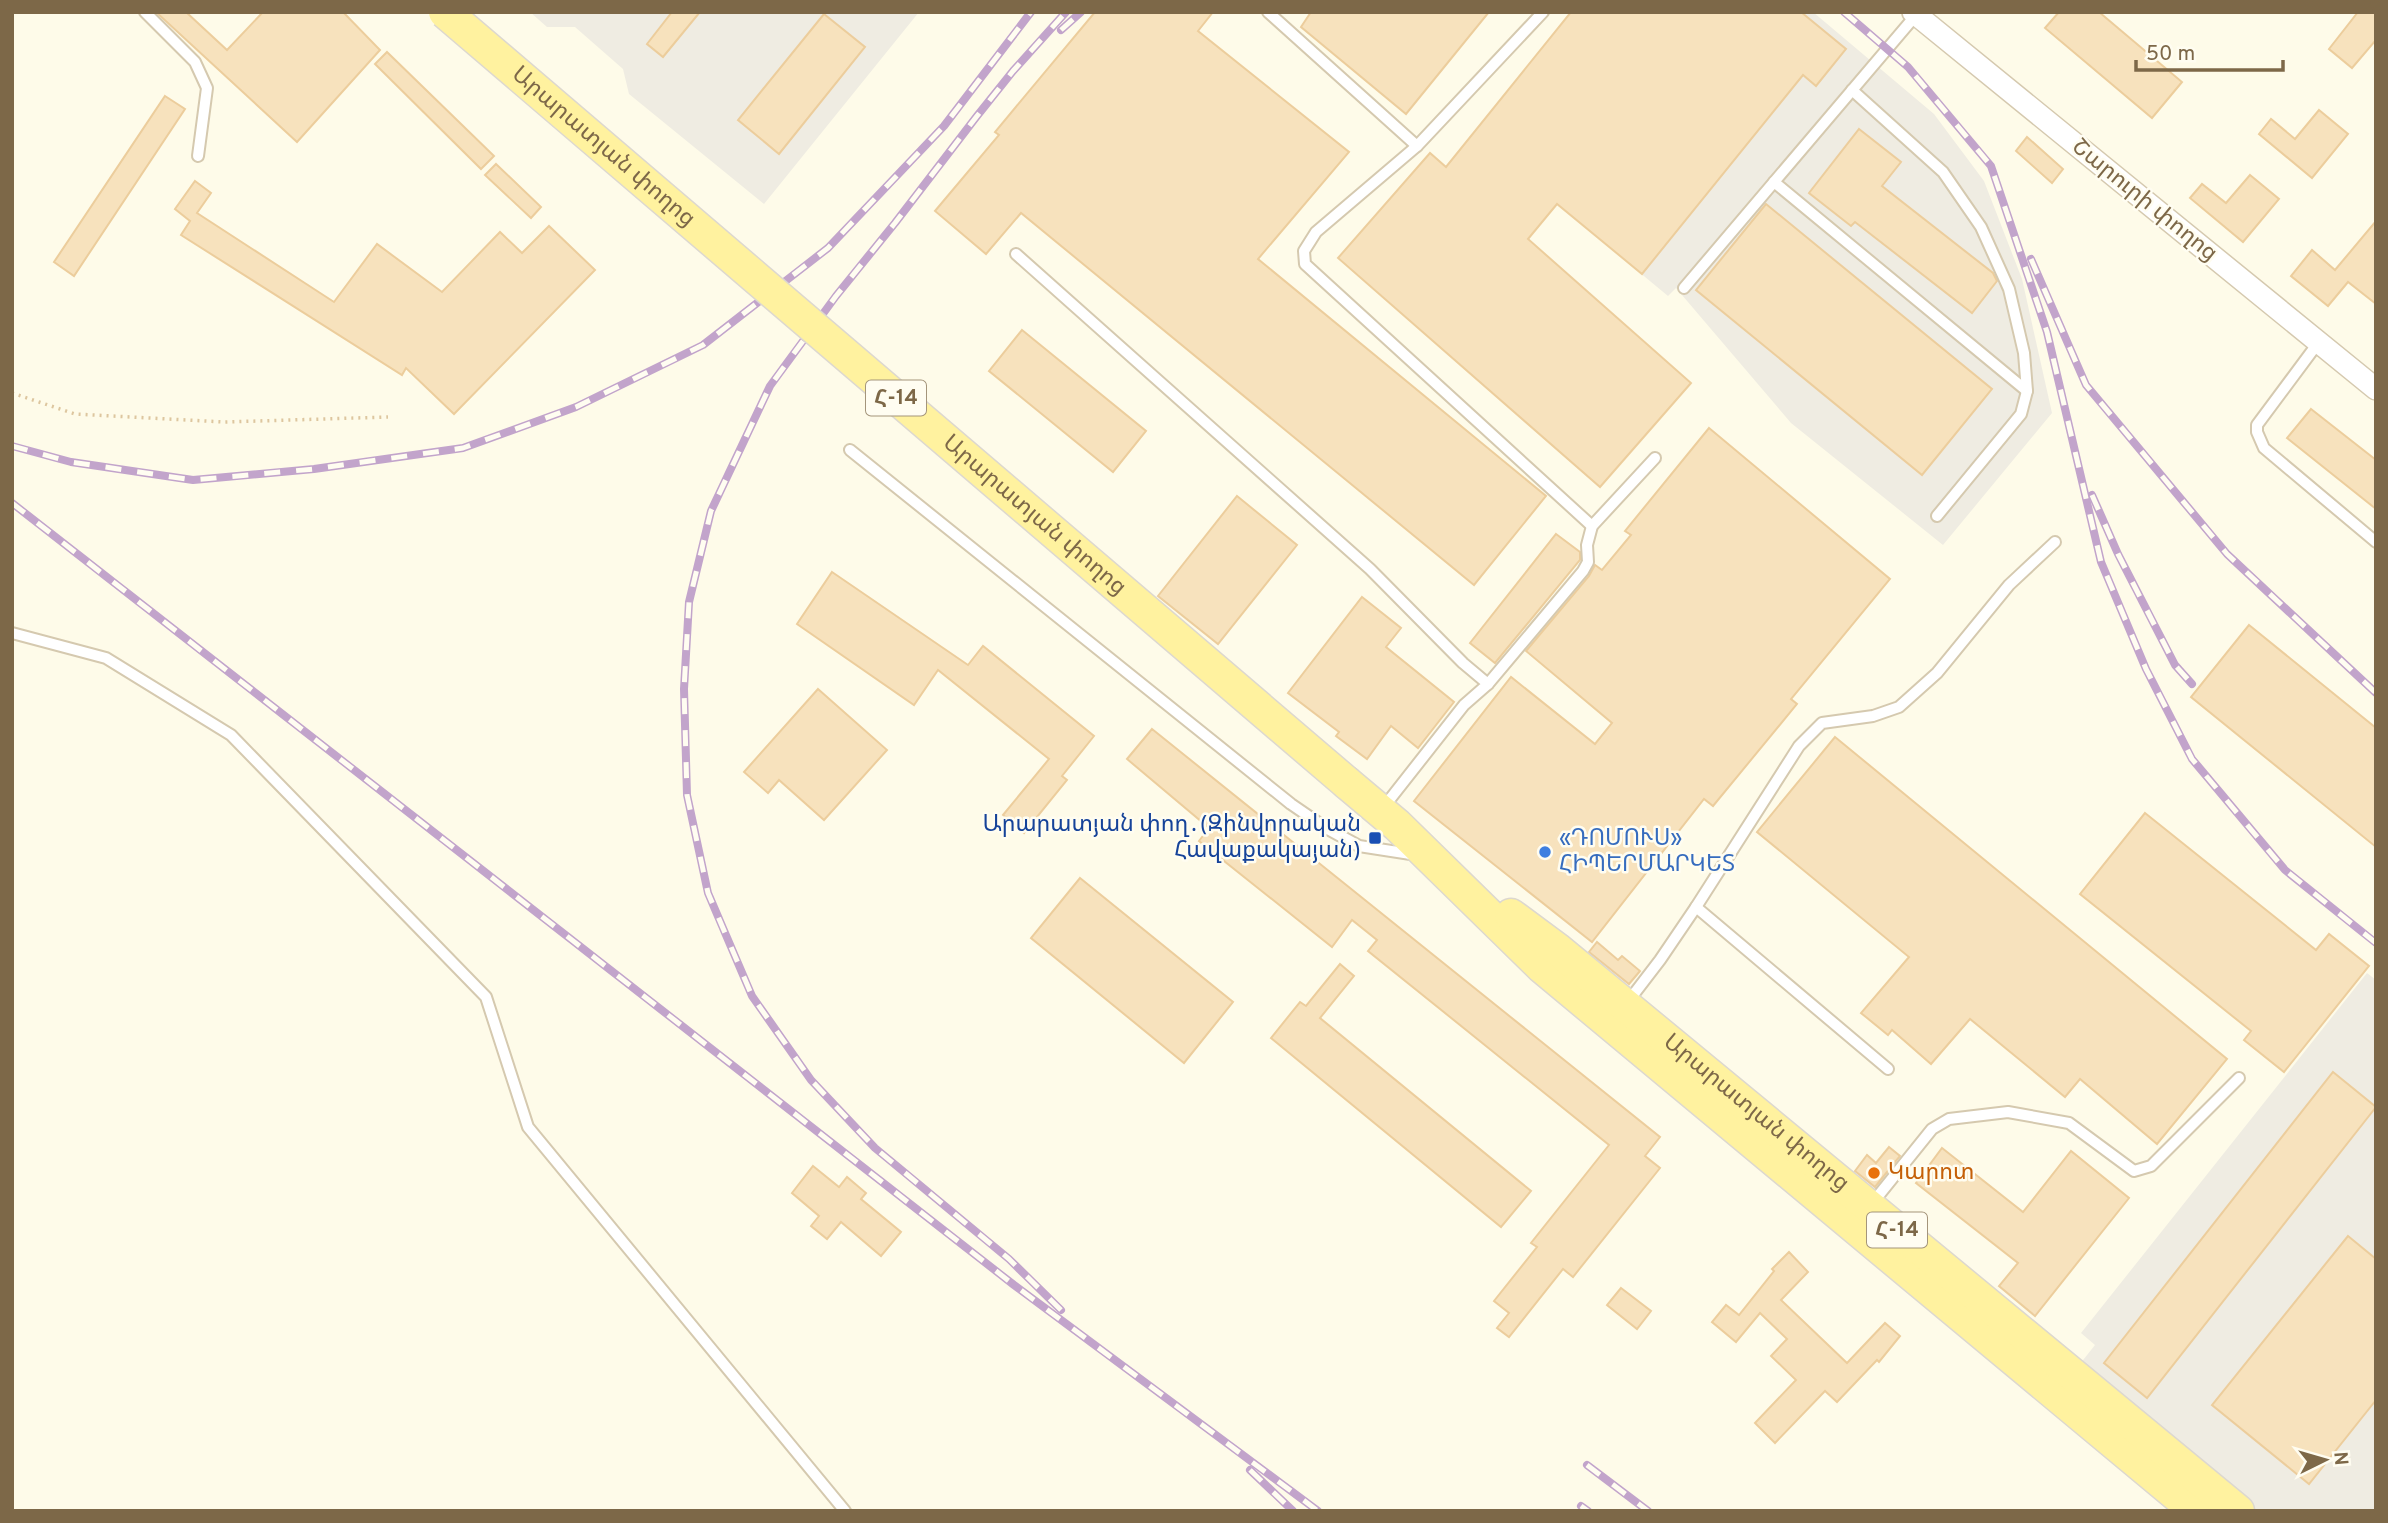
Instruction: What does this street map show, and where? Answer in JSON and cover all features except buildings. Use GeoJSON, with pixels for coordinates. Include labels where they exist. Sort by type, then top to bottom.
{"type":"FeatureCollection","features":[{"type":"Feature","properties":{"kind":"main road","name":"Արարատյան փողոց"},"geometry":{"type":"LineString","coordinates":[[445,12],[1380,812],[1542,967],[2196,1511]]}},
{"type":"Feature","properties":{"kind":"main road","name":"Արարատյան փողոց"},"geometry":{"type":"LineString","coordinates":[[1430,857],[1557,948],[2238,1511]]}},
{"type":"Feature","properties":{"kind":"street","name":"Շարուրի փողոց"},"geometry":{"type":"LineString","coordinates":[[1914,14],[2376,389]]}},
{"type":"Feature","properties":{"kind":"lane"},"geometry":{"type":"LineString","coordinates":[[145,12],[195,62],[207,88],[198,156]]}},
{"type":"Feature","properties":{"kind":"lane"},"geometry":{"type":"LineString","coordinates":[[1268,12],[1417,146]]}},
{"type":"Feature","properties":{"kind":"lane"},"geometry":{"type":"LineString","coordinates":[[1543,12],[1417,146],[1316,232],[1304,251],[1305,264],[1592,526]]}},
{"type":"Feature","properties":{"kind":"lane"},"geometry":{"type":"LineString","coordinates":[[1684,288],[1914,14]]}},
{"type":"Feature","properties":{"kind":"lane"},"geometry":{"type":"LineString","coordinates":[[1852,90],[1943,172],[1981,228],[2009,289],[2024,353],[2027,391],[2021,414],[1937,516]]}},
{"type":"Feature","properties":{"kind":"lane"},"geometry":{"type":"LineString","coordinates":[[1774,182],[2027,391]]}},
{"type":"Feature","properties":{"kind":"lane"},"geometry":{"type":"LineString","coordinates":[[1016,254],[1370,569],[1463,663],[1489,684]]}},
{"type":"Feature","properties":{"kind":"lane"},"geometry":{"type":"LineString","coordinates":[[2318,343],[2257,425],[2257,432],[2264,448],[2376,542]]}},
{"type":"Feature","properties":{"kind":"lane"},"geometry":{"type":"LineString","coordinates":[[850,450],[1291,804],[1359,846],[1430,857]]}},
{"type":"Feature","properties":{"kind":"lane"},"geometry":{"type":"LineString","coordinates":[[1380,812],[1464,705],[1489,684],[1583,571],[1588,562],[1587,545],[1592,526],[1655,458]]}},
{"type":"Feature","properties":{"kind":"lane"},"geometry":{"type":"LineString","coordinates":[[1625,1005],[1660,960],[1799,746],[1822,723],[1873,716],[1899,707],[1937,673],[2009,585],[2055,542]]}},
{"type":"Feature","properties":{"kind":"lane"},"geometry":{"type":"LineString","coordinates":[[12,633],[106,658],[232,735],[486,998],[528,1127],[845,1511]]}},
{"type":"Feature","properties":{"kind":"lane"},"geometry":{"type":"LineString","coordinates":[[1696,906],[1888,1069]]}},
{"type":"Feature","properties":{"kind":"lane"},"geometry":{"type":"LineString","coordinates":[[1869,1206],[1932,1129],[1949,1119],[2008,1112],[2069,1123],[2134,1171],[2151,1166],[2239,1078]]}},
{"type":"Feature","properties":{"kind":"path"},"geometry":{"type":"LineString","coordinates":[[12,393],[75,414],[225,422],[388,417]]}},
{"type":"Feature","properties":{"kind":"shaded area"},"geometry":{"type":"Polygon","coordinates":[[[530,12],[919,12],[764,204],[629,94],[623,69],[575,27],[547,27],[530,12]]]}},
{"type":"Feature","properties":{"kind":"shaded area"},"geometry":{"type":"Polygon","coordinates":[[[1571,12],[1813,12],[1934,114],[1984,181],[2022,279],[2052,413],[1943,545],[1791,423],[1676,288],[1668,296],[1557,204],[1543,220],[1459,151],[1571,12]]]}},
{"type":"Feature","properties":{"kind":"shaded area"},"geometry":{"type":"Polygon","coordinates":[[[2367,973],[2376,980],[2376,1511],[2254,1511],[2076,1369],[2095,1345],[2081,1333],[2367,973]]]}},
{"type":"Feature","properties":{"kind":"railway"},"geometry":{"type":"LineString","coordinates":[[12,446],[71,462],[193,480],[314,469],[463,448],[576,407],[703,345],[828,248],[944,126],[1031,12]]}},
{"type":"Feature","properties":{"kind":"railway"},"geometry":{"type":"LineString","coordinates":[[1061,1310],[1009,1259],[875,1148],[811,1080],[752,996],[708,893],[687,795],[684,689],[689,602],[711,511],[770,386],[836,296],[977,116],[1066,12]]}},
{"type":"Feature","properties":{"kind":"railway"},"geometry":{"type":"LineString","coordinates":[[1061,30],[1081,12]]}},
{"type":"Feature","properties":{"kind":"railway"},"geometry":{"type":"LineString","coordinates":[[1844,12],[1908,67],[1991,166],[2047,332],[2101,562],[2146,669],[2192,759],[2285,870],[2376,943]]}},
{"type":"Feature","properties":{"kind":"railway"},"geometry":{"type":"LineString","coordinates":[[2031,259],[2086,385],[2227,554],[2376,693]]}},
{"type":"Feature","properties":{"kind":"railway"},"geometry":{"type":"LineString","coordinates":[[2092,495],[2118,554],[2175,665],[2192,684]]}},
{"type":"Feature","properties":{"kind":"railway"},"geometry":{"type":"LineString","coordinates":[[12,503],[1014,1285],[1318,1511]]}},
{"type":"Feature","properties":{"kind":"railway"},"geometry":{"type":"LineString","coordinates":[[1587,1465],[1648,1511]]}},
{"type":"Feature","properties":{"kind":"railway"},"geometry":{"type":"LineString","coordinates":[[1250,1470],[1293,1511]]}},
{"type":"Feature","properties":{"kind":"railway"},"geometry":{"type":"LineString","coordinates":[[1581,1506],[1588,1511]]}},
{"type":"Feature","properties":{"kind":"place","name":"Արարատյան փող․(Զինվորական Հավաքակայան)"},"geometry":{"type":"Point","coordinates":[1375,838]}},
{"type":"Feature","properties":{"kind":"place","name":"«ԴՈՄՈՒՍ» ՀԻՊԵՐՄԱՐԿԵՏ"},"geometry":{"type":"Point","coordinates":[1545,852]}},
{"type":"Feature","properties":{"kind":"place","name":"Կարոտ"},"geometry":{"type":"Point","coordinates":[1874,1173]}}]}
